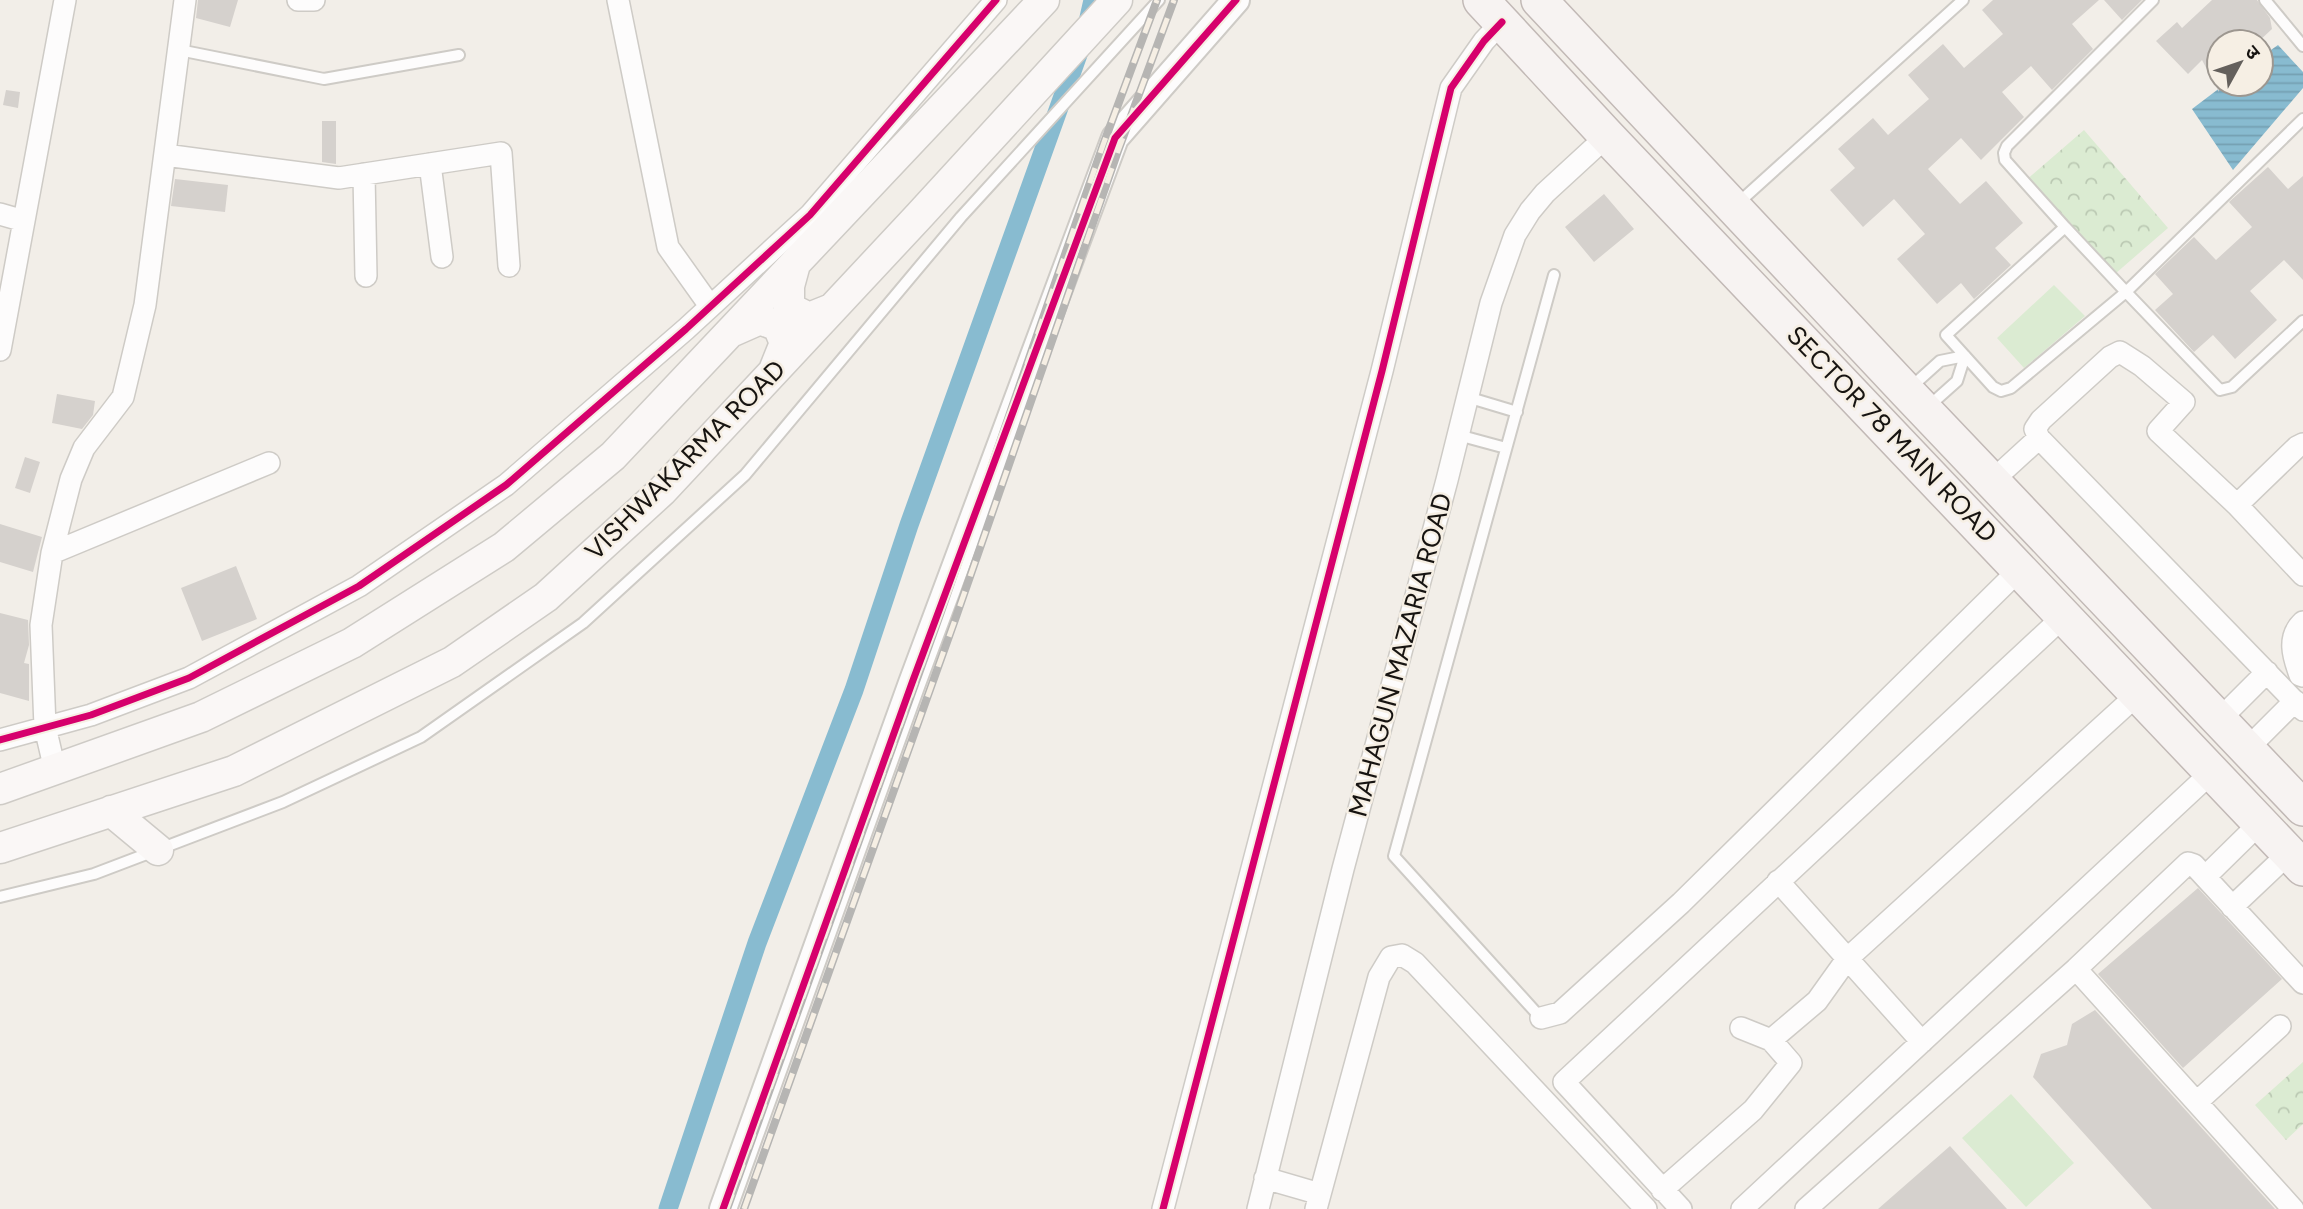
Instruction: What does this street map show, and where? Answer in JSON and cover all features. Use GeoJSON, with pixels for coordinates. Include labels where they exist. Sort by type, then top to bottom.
{"type":"FeatureCollection","features":[{"type":"Feature","properties":{"kind":"main road","name":"VISHWAKARMA ROAD"},"geometry":{"type":"LineString","coordinates":[[0,789],[201,717],[341,648],[504,547],[613,456],[1044,0]]}},
{"type":"Feature","properties":{"kind":"main road","name":"VISHWAKARMA ROAD"},"geometry":{"type":"LineString","coordinates":[[0,848],[234,771],[452,662],[546,597],[662,491],[1117,0]]}},
{"type":"Feature","properties":{"kind":"main road","name":"SECTOR 78 MAIN ROAD"},"geometry":{"type":"LineString","coordinates":[[1539,0],[1915,401],[2303,808]]}},
{"type":"Feature","properties":{"kind":"main road","name":"SECTOR 78 MAIN ROAD"},"geometry":{"type":"LineString","coordinates":[[1492,11],[1607,136],[2296,860]]}},
{"type":"Feature","properties":{"kind":"main road"},"geometry":{"type":"LineString","coordinates":[[795,264],[789,286],[789,308],[809,318],[829,310]]}},
{"type":"Feature","properties":{"kind":"main road"},"geometry":{"type":"LineString","coordinates":[[1791,328],[1813,333],[1829,323],[1829,316],[1822,301]]}},
{"type":"Feature","properties":{"kind":"main road"},"geometry":{"type":"LineString","coordinates":[[732,331],[760,319],[778,326],[785,343],[775,369]]}},
{"type":"Feature","properties":{"kind":"main road"},"geometry":{"type":"LineString","coordinates":[[111,811],[158,850]]}},
{"type":"Feature","properties":{"kind":"street"},"geometry":{"type":"LineString","coordinates":[[0,350],[65,0]]}},
{"type":"Feature","properties":{"kind":"street"},"geometry":{"type":"LineString","coordinates":[[55,770],[46,727],[41,625],[52,553],[71,479],[84,448],[123,397],[145,305],[185,0]]}},
{"type":"Feature","properties":{"kind":"street"},"geometry":{"type":"LineString","coordinates":[[298,0],[314,0]]}},
{"type":"Feature","properties":{"kind":"street"},"geometry":{"type":"LineString","coordinates":[[618,0],[668,247],[710,306]]}},
{"type":"Feature","properties":{"kind":"street"},"geometry":{"type":"LineString","coordinates":[[0,740],[91,715],[189,678],[359,586],[506,485],[810,215],[996,0],[1009,37]]}},
{"type":"Feature","properties":{"kind":"street"},"geometry":{"type":"LineString","coordinates":[[723,1209],[907,696],[1115,138],[1236,0]]}},
{"type":"Feature","properties":{"kind":"street"},"geometry":{"type":"LineString","coordinates":[[1163,1209],[1382,371],[1451,88],[1484,41],[1492,11]]}},
{"type":"Feature","properties":{"kind":"street","name":"MAHAGUN MAZARIA ROAD"},"geometry":{"type":"LineString","coordinates":[[1258,1209],[1491,303],[1515,235],[1530,211],[1545,193],[1607,136]]}},
{"type":"Feature","properties":{"kind":"street"},"geometry":{"type":"LineString","coordinates":[[165,155],[339,178],[501,153],[509,266]]}},
{"type":"Feature","properties":{"kind":"street"},"geometry":{"type":"LineString","coordinates":[[430,164],[442,257]]}},
{"type":"Feature","properties":{"kind":"street"},"geometry":{"type":"LineString","coordinates":[[364,174],[366,276]]}},
{"type":"Feature","properties":{"kind":"street"},"geometry":{"type":"LineString","coordinates":[[0,214],[24,222]]}},
{"type":"Feature","properties":{"kind":"street"},"geometry":{"type":"LineString","coordinates":[[2297,690],[2267,672],[2039,438],[2035,429],[2110,356],[2120,352],[2142,366],[2184,402],[2158,431],[2237,505],[2303,575]]}},
{"type":"Feature","properties":{"kind":"street"},"geometry":{"type":"LineString","coordinates":[[1992,481],[2039,438]]}},
{"type":"Feature","properties":{"kind":"street"},"geometry":{"type":"LineString","coordinates":[[2237,505],[2303,444]]}},
{"type":"Feature","properties":{"kind":"street"},"geometry":{"type":"LineString","coordinates":[[52,553],[269,463]]}},
{"type":"Feature","properties":{"kind":"street"},"geometry":{"type":"LineString","coordinates":[[1541,1018],[1560,1013],[1681,902],[2020,569]]}},
{"type":"Feature","properties":{"kind":"street"},"geometry":{"type":"LineString","coordinates":[[1681,1209],[1564,1082],[2064,616]]}},
{"type":"Feature","properties":{"kind":"street"},"geometry":{"type":"LineString","coordinates":[[2247,749],[2297,690],[2292,648],[2295,629],[2303,622]]}},
{"type":"Feature","properties":{"kind":"street"},"geometry":{"type":"LineString","coordinates":[[2219,720],[2267,672]]}},
{"type":"Feature","properties":{"kind":"street"},"geometry":{"type":"LineString","coordinates":[[1771,1040],[1817,1001],[1847,959],[2138,694]]}},
{"type":"Feature","properties":{"kind":"street"},"geometry":{"type":"LineString","coordinates":[[1742,1209],[2212,772]]}},
{"type":"Feature","properties":{"kind":"street"},"geometry":{"type":"LineString","coordinates":[[2205,877],[2260,823]]}},
{"type":"Feature","properties":{"kind":"street"},"geometry":{"type":"LineString","coordinates":[[2232,907],[2296,860]]}},
{"type":"Feature","properties":{"kind":"street"},"geometry":{"type":"LineString","coordinates":[[1806,1209],[2076,969],[2188,863],[2192,863],[2303,983]]}},
{"type":"Feature","properties":{"kind":"street"},"geometry":{"type":"LineString","coordinates":[[1778,881],[1922,1042]]}},
{"type":"Feature","properties":{"kind":"street"},"geometry":{"type":"LineString","coordinates":[[1265,1178],[1318,1202],[1379,977],[1391,957],[1402,955],[1415,963],[1646,1209]]}},
{"type":"Feature","properties":{"kind":"street"},"geometry":{"type":"LineString","coordinates":[[2076,969],[2293,1209]]}},
{"type":"Feature","properties":{"kind":"street"},"geometry":{"type":"LineString","coordinates":[[2197,1102],[2280,1026]]}},
{"type":"Feature","properties":{"kind":"street"},"geometry":{"type":"LineString","coordinates":[[1662,1190],[1754,1110],[1791,1063],[1771,1040],[1741,1028]]}},
{"type":"Feature","properties":{"kind":"lane"},"geometry":{"type":"LineString","coordinates":[[0,897],[94,874],[283,802],[421,737],[583,623],[745,475],[961,216],[1159,0]]}},
{"type":"Feature","properties":{"kind":"lane"},"geometry":{"type":"LineString","coordinates":[[1734,207],[1963,0]]}},
{"type":"Feature","properties":{"kind":"lane"},"geometry":{"type":"LineString","coordinates":[[2153,0],[2007,146],[2005,160],[2220,390],[2232,387],[2303,321]]}},
{"type":"Feature","properties":{"kind":"lane"},"geometry":{"type":"LineString","coordinates":[[2265,0],[2303,46]]}},
{"type":"Feature","properties":{"kind":"lane"},"geometry":{"type":"LineString","coordinates":[[179,50],[324,79],[459,55]]}},
{"type":"Feature","properties":{"kind":"lane"},"geometry":{"type":"LineString","coordinates":[[2065,227],[1946,335],[1993,387],[2001,391],[2011,388],[2126,292],[2303,119]]}},
{"type":"Feature","properties":{"kind":"lane"},"geometry":{"type":"LineString","coordinates":[[1541,1018],[1394,856],[1554,275]]}},
{"type":"Feature","properties":{"kind":"lane"},"geometry":{"type":"LineString","coordinates":[[1915,401],[1940,361],[1965,356]]}},
{"type":"Feature","properties":{"kind":"lane"},"geometry":{"type":"LineString","coordinates":[[1915,401],[1957,381],[1965,356]]}},
{"type":"Feature","properties":{"kind":"lane"},"geometry":{"type":"LineString","coordinates":[[1467,397],[1517,412]]}},
{"type":"Feature","properties":{"kind":"lane"},"geometry":{"type":"LineString","coordinates":[[1458,435],[1506,448]]}},
{"type":"Feature","properties":{"kind":"green space"},"geometry":{"type":"Polygon","coordinates":[[[2084,130],[2168,228],[2108,280],[2025,181],[2084,130]]]}},
{"type":"Feature","properties":{"kind":"green space"},"geometry":{"type":"Polygon","coordinates":[[[2054,285],[2085,316],[2024,368],[1997,338],[2054,285]]]}},
{"type":"Feature","properties":{"kind":"green space"},"geometry":{"type":"Polygon","coordinates":[[[2303,1062],[2303,1124],[2286,1140],[2255,1105],[2303,1062]]]}},
{"type":"Feature","properties":{"kind":"green space"},"geometry":{"type":"Polygon","coordinates":[[[2011,1094],[2074,1163],[2026,1207],[1962,1138],[2011,1094]]]}},
{"type":"Feature","properties":{"kind":"water"},"geometry":{"type":"Polygon","coordinates":[[[2278,45],[2303,72],[2303,88],[2233,170],[2192,109],[2207,98],[2275,98],[2275,47],[2278,45]]]}},
{"type":"Feature","properties":{"kind":"building"},"geometry":{"type":"Polygon","coordinates":[[[198,0],[238,0],[230,27],[196,18],[198,0]]]}},
{"type":"Feature","properties":{"kind":"building"},"geometry":{"type":"Polygon","coordinates":[[[1993,0],[2099,0],[2072,24],[2093,49],[2052,90],[2031,66],[2002,92],[2024,117],[1981,160],[1961,138],[1928,169],[1960,204],[1986,181],[2023,223],[1995,248],[2011,265],[1974,299],[1961,283],[1937,304],[1897,259],[1925,234],[1894,199],[1863,227],[1830,190],[1855,168],[1838,149],[1873,118],[1888,135],[1929,99],[1908,75],[1943,44],[1964,68],[2003,34],[1982,10],[1993,0]]]}},
{"type":"Feature","properties":{"kind":"building"},"geometry":{"type":"Polygon","coordinates":[[[2104,0],[2142,0],[2122,20],[2104,0]]]}},
{"type":"Feature","properties":{"kind":"building"},"geometry":{"type":"Polygon","coordinates":[[[2212,0],[2257,0],[2270,18],[2272,28],[2205,28],[2205,66],[2202,60],[2188,74],[2156,41],[2177,22],[2182,28],[2212,0]]]}},
{"type":"Feature","properties":{"kind":"building"},"geometry":{"type":"Polygon","coordinates":[[[6,90],[20,92],[18,108],[3,105],[6,90]]]}},
{"type":"Feature","properties":{"kind":"building"},"geometry":{"type":"Polygon","coordinates":[[[322,121],[336,121],[336,164],[322,162],[322,121]]]}},
{"type":"Feature","properties":{"kind":"building"},"geometry":{"type":"Polygon","coordinates":[[[2268,167],[2288,189],[2303,176],[2303,280],[2284,260],[2250,291],[2277,320],[2235,359],[2213,335],[2194,352],[2155,310],[2173,294],[2155,274],[2194,237],[2216,260],[2252,227],[2229,202],[2268,167]]]}},
{"type":"Feature","properties":{"kind":"building"},"geometry":{"type":"Polygon","coordinates":[[[175,179],[228,185],[225,212],[171,206],[175,179]]]}},
{"type":"Feature","properties":{"kind":"building"},"geometry":{"type":"Polygon","coordinates":[[[1604,194],[1634,229],[1594,262],[1565,227],[1604,194]]]}},
{"type":"Feature","properties":{"kind":"building"},"geometry":{"type":"Polygon","coordinates":[[[57,394],[95,401],[93,415],[82,429],[52,423],[57,394]]]}},
{"type":"Feature","properties":{"kind":"building"},"geometry":{"type":"Polygon","coordinates":[[[25,457],[40,462],[30,493],[15,488],[25,457]]]}},
{"type":"Feature","properties":{"kind":"building"},"geometry":{"type":"Polygon","coordinates":[[[0,524],[42,537],[33,572],[0,562],[0,524]]]}},
{"type":"Feature","properties":{"kind":"building"},"geometry":{"type":"Polygon","coordinates":[[[236,566],[257,619],[202,641],[181,588],[236,566]]]}},
{"type":"Feature","properties":{"kind":"building"},"geometry":{"type":"Polygon","coordinates":[[[0,613],[28,620],[29,645],[24,663],[29,664],[29,701],[0,693],[0,613]]]}},
{"type":"Feature","properties":{"kind":"building"},"geometry":{"type":"Polygon","coordinates":[[[2198,888],[2282,979],[2183,1068],[2098,974],[2198,888]]]}},
{"type":"Feature","properties":{"kind":"building"},"geometry":{"type":"Polygon","coordinates":[[[2095,1010],[2275,1209],[2152,1209],[2033,1077],[2041,1054],[2067,1045],[2072,1024],[2095,1010]]]}},
{"type":"Feature","properties":{"kind":"building"},"geometry":{"type":"Polygon","coordinates":[[[1950,1146],[2007,1209],[1878,1209],[1950,1146]]]}},
{"type":"Feature","properties":{"kind":"waterway"},"geometry":{"type":"LineString","coordinates":[[668,1209],[757,943],[854,690],[909,525],[1085,35],[1093,0]]}},
{"type":"Feature","properties":{"kind":"railway"},"geometry":{"type":"LineString","coordinates":[[727,1209],[941,612],[1103,145],[1157,0]]}},
{"type":"Feature","properties":{"kind":"railway"},"geometry":{"type":"LineString","coordinates":[[744,1209],[956,617],[1118,151],[1174,0]]}},
{"type":"Feature","properties":{"kind":"cycle path"},"geometry":{"type":"LineString","coordinates":[[0,740],[91,715],[189,678],[359,586],[506,485],[686,329],[810,215],[996,0]]}},
{"type":"Feature","properties":{"kind":"cycle path"},"geometry":{"type":"LineString","coordinates":[[723,1209],[912,683],[1115,138],[1236,0]]}},
{"type":"Feature","properties":{"kind":"cycle path"},"geometry":{"type":"LineString","coordinates":[[1163,1209],[1382,371],[1451,88],[1484,41],[1502,22]]}}]}
